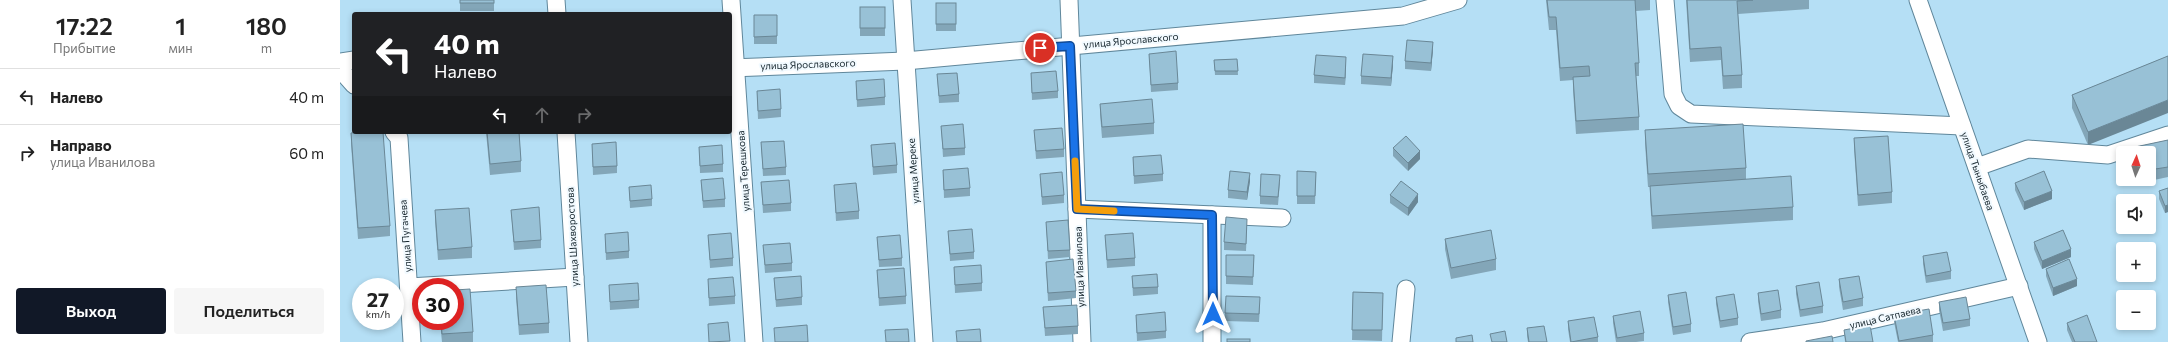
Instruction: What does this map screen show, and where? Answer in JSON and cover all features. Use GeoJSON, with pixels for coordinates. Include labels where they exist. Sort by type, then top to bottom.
{"type":"FeatureCollection","features":[{"type":"Feature","properties":{"kind":"street"},"geometry":{"type":"LineString","coordinates":[[556,0],[557,12]]}},
{"type":"Feature","properties":{"kind":"street","name":"улица Терешкова"},"geometry":{"type":"LineString","coordinates":[[731,0],[731,12]]}},
{"type":"Feature","properties":{"kind":"street","name":"улица Мереке"},"geometry":{"type":"LineString","coordinates":[[902,0],[924,342]]}},
{"type":"Feature","properties":{"kind":"street","name":"улица Иванилова"},"geometry":{"type":"LineString","coordinates":[[1069,0],[1082,342]]}},
{"type":"Feature","properties":{"kind":"street","name":"улица Ярославского"},"geometry":{"type":"LineString","coordinates":[[733,68],[905,60],[1403,16],[1458,0]]}},
{"type":"Feature","properties":{"kind":"street"},"geometry":{"type":"LineString","coordinates":[[1665,0],[1673,94],[1679,106],[1691,114],[1962,126]]}},
{"type":"Feature","properties":{"kind":"street","name":"улица Тыныбаева"},"geometry":{"type":"LineString","coordinates":[[1918,0],[2038,342]]}},
{"type":"Feature","properties":{"kind":"street","name":"улица Терешкова"},"geometry":{"type":"LineString","coordinates":[[732,34],[733,68],[754,342]]}},
{"type":"Feature","properties":{"kind":"street"},"geometry":{"type":"LineString","coordinates":[[340,62],[352,60]]}},
{"type":"Feature","properties":{"kind":"street"},"geometry":{"type":"LineString","coordinates":[[340,69],[352,83]]}},
{"type":"Feature","properties":{"kind":"street","name":"улица Пугачева"},"geometry":{"type":"LineString","coordinates":[[396,134],[399,138],[412,342]]}},
{"type":"Feature","properties":{"kind":"street","name":"улица Шахворостова"},"geometry":{"type":"LineString","coordinates":[[566,134],[579,342]]}},
{"type":"Feature","properties":{"kind":"street"},"geometry":{"type":"LineString","coordinates":[[1977,168],[2028,150],[2108,155],[2168,135]]}},
{"type":"Feature","properties":{"kind":"street"},"geometry":{"type":"LineString","coordinates":[[1077,209],[1282,218]]}},
{"type":"Feature","properties":{"kind":"street"},"geometry":{"type":"LineString","coordinates":[[1212,215],[1212,342]]}},
{"type":"Feature","properties":{"kind":"street"},"geometry":{"type":"LineString","coordinates":[[409,288],[574,276]]}},
{"type":"Feature","properties":{"kind":"street","name":"улица Сатпаева"},"geometry":{"type":"LineString","coordinates":[[1750,342],[1823,331],[2019,286]]}},
{"type":"Feature","properties":{"kind":"street"},"geometry":{"type":"LineString","coordinates":[[1401,342],[1406,289]]}},
{"type":"Feature","properties":{"kind":"building"},"geometry":{"type":"Polygon","coordinates":[[[460,0],[494,0],[494,3],[460,3],[460,0]]]}},
{"type":"Feature","properties":{"kind":"building"},"geometry":{"type":"Polygon","coordinates":[[[1547,0],[1635,0],[1639,63],[1635,63],[1639,117],[1576,121],[1573,77],[1590,76],[1589,66],[1560,68],[1556,17],[1549,17],[1547,0]]]}},
{"type":"Feature","properties":{"kind":"building"},"geometry":{"type":"Polygon","coordinates":[[[1687,0],[1753,0],[1737,1],[1742,75],[1723,76],[1721,47],[1690,49],[1687,0]]]}},
{"type":"Feature","properties":{"kind":"building"},"geometry":{"type":"Polygon","coordinates":[[[936,3],[956,3],[956,24],[936,24],[936,3]]]}},
{"type":"Feature","properties":{"kind":"building"},"geometry":{"type":"Polygon","coordinates":[[[860,7],[885,7],[885,28],[860,28],[860,7]]]}},
{"type":"Feature","properties":{"kind":"building"},"geometry":{"type":"Polygon","coordinates":[[[754,15],[777,15],[777,36],[754,37],[754,15]]]}},
{"type":"Feature","properties":{"kind":"building"},"geometry":{"type":"Polygon","coordinates":[[[1407,40],[1433,42],[1431,63],[1405,61],[1407,40]]]}},
{"type":"Feature","properties":{"kind":"building"},"geometry":{"type":"Polygon","coordinates":[[[1176,51],[1178,83],[1151,85],[1149,54],[1176,51]]]}},
{"type":"Feature","properties":{"kind":"building"},"geometry":{"type":"Polygon","coordinates":[[[1363,54],[1393,56],[1391,78],[1361,76],[1363,54]]]}},
{"type":"Feature","properties":{"kind":"building"},"geometry":{"type":"Polygon","coordinates":[[[1316,55],[1346,57],[1345,78],[1314,75],[1316,55]]]}},
{"type":"Feature","properties":{"kind":"building"},"geometry":{"type":"Polygon","coordinates":[[[2168,56],[2168,100],[2088,132],[2072,95],[2168,56]]]}},
{"type":"Feature","properties":{"kind":"building"},"geometry":{"type":"Polygon","coordinates":[[[1237,59],[1238,71],[1215,71],[1214,60],[1237,59]]]}},
{"type":"Feature","properties":{"kind":"building"},"geometry":{"type":"Polygon","coordinates":[[[1056,71],[1058,91],[1032,93],[1031,73],[1056,71]]]}},
{"type":"Feature","properties":{"kind":"building"},"geometry":{"type":"Polygon","coordinates":[[[957,73],[959,94],[939,96],[937,74],[957,73]]]}},
{"type":"Feature","properties":{"kind":"building"},"geometry":{"type":"Polygon","coordinates":[[[884,79],[885,97],[857,100],[856,81],[884,79]]]}},
{"type":"Feature","properties":{"kind":"building"},"geometry":{"type":"Polygon","coordinates":[[[780,89],[781,109],[758,111],[757,91],[780,89]]]}},
{"type":"Feature","properties":{"kind":"building"},"geometry":{"type":"Polygon","coordinates":[[[1152,99],[1154,123],[1102,127],[1100,104],[1152,99]]]}},
{"type":"Feature","properties":{"kind":"building"},"geometry":{"type":"Polygon","coordinates":[[[963,124],[965,148],[943,149],[941,126],[963,124]]]}},
{"type":"Feature","properties":{"kind":"building"},"geometry":{"type":"Polygon","coordinates":[[[1743,124],[1746,168],[1648,174],[1645,130],[1743,124]]]}},
{"type":"Feature","properties":{"kind":"building"},"geometry":{"type":"Polygon","coordinates":[[[1062,128],[1064,149],[1036,151],[1034,130],[1062,128]]]}},
{"type":"Feature","properties":{"kind":"building"},"geometry":{"type":"Polygon","coordinates":[[[351,133],[383,134],[390,226],[358,228],[351,133]]]}},
{"type":"Feature","properties":{"kind":"building"},"geometry":{"type":"Polygon","coordinates":[[[487,134],[519,134],[521,161],[490,164],[487,134]]]}},
{"type":"Feature","properties":{"kind":"building"},"geometry":{"type":"Polygon","coordinates":[[[1406,136],[1420,151],[1408,163],[1393,148],[1406,136]]]}},
{"type":"Feature","properties":{"kind":"building"},"geometry":{"type":"Polygon","coordinates":[[[1888,136],[1892,192],[1858,195],[1854,138],[1888,136]]]}},
{"type":"Feature","properties":{"kind":"building"},"geometry":{"type":"Polygon","coordinates":[[[2168,140],[2168,167],[2156,169],[2156,146],[2140,146],[2168,140]]]}},
{"type":"Feature","properties":{"kind":"building"},"geometry":{"type":"Polygon","coordinates":[[[784,141],[786,167],[763,169],[761,142],[784,141]]]}},
{"type":"Feature","properties":{"kind":"building"},"geometry":{"type":"Polygon","coordinates":[[[616,142],[617,166],[593,167],[592,144],[616,142]]]}},
{"type":"Feature","properties":{"kind":"building"},"geometry":{"type":"Polygon","coordinates":[[[895,143],[897,165],[873,167],[871,145],[895,143]]]}},
{"type":"Feature","properties":{"kind":"building"},"geometry":{"type":"Polygon","coordinates":[[[722,145],[723,164],[700,166],[699,147],[722,145]]]}},
{"type":"Feature","properties":{"kind":"building"},"geometry":{"type":"Polygon","coordinates":[[[1161,155],[1163,174],[1134,176],[1133,157],[1161,155]]]}},
{"type":"Feature","properties":{"kind":"building"},"geometry":{"type":"Polygon","coordinates":[[[968,168],[970,188],[944,190],[943,170],[968,168]]]}},
{"type":"Feature","properties":{"kind":"building"},"geometry":{"type":"Polygon","coordinates":[[[1230,171],[1250,173],[1247,192],[1228,190],[1230,171]]]}},
{"type":"Feature","properties":{"kind":"building"},"geometry":{"type":"Polygon","coordinates":[[[1297,171],[1316,172],[1315,196],[1297,196],[1297,171]]]}},
{"type":"Feature","properties":{"kind":"building"},"geometry":{"type":"Polygon","coordinates":[[[2044,171],[2052,191],[2024,202],[2015,183],[2044,171]]]}},
{"type":"Feature","properties":{"kind":"building"},"geometry":{"type":"Polygon","coordinates":[[[1062,172],[1064,195],[1042,197],[1040,174],[1062,172]]]}},
{"type":"Feature","properties":{"kind":"building"},"geometry":{"type":"Polygon","coordinates":[[[1261,174],[1280,175],[1278,197],[1260,196],[1261,174]]]}},
{"type":"Feature","properties":{"kind":"building"},"geometry":{"type":"Polygon","coordinates":[[[1791,176],[1793,207],[1652,216],[1650,186],[1791,176]]]}},
{"type":"Feature","properties":{"kind":"building"},"geometry":{"type":"Polygon","coordinates":[[[723,178],[725,199],[703,201],[701,180],[723,178]]]}},
{"type":"Feature","properties":{"kind":"building"},"geometry":{"type":"Polygon","coordinates":[[[789,180],[791,203],[763,205],[761,182],[789,180]]]}},
{"type":"Feature","properties":{"kind":"building"},"geometry":{"type":"Polygon","coordinates":[[[1401,181],[1418,194],[1408,208],[1390,195],[1401,181]]]}},
{"type":"Feature","properties":{"kind":"building"},"geometry":{"type":"Polygon","coordinates":[[[856,183],[859,211],[836,213],[834,185],[856,183]]]}},
{"type":"Feature","properties":{"kind":"building"},"geometry":{"type":"Polygon","coordinates":[[[651,185],[652,199],[630,201],[629,187],[651,185]]]}},
{"type":"Feature","properties":{"kind":"building"},"geometry":{"type":"Polygon","coordinates":[[[2168,188],[2168,205],[2165,206],[2159,191],[2168,188]]]}},
{"type":"Feature","properties":{"kind":"building"},"geometry":{"type":"Polygon","coordinates":[[[539,207],[541,240],[514,242],[511,210],[539,207]]]}},
{"type":"Feature","properties":{"kind":"building"},"geometry":{"type":"Polygon","coordinates":[[[469,208],[472,247],[438,250],[435,210],[469,208]]]}},
{"type":"Feature","properties":{"kind":"building"},"geometry":{"type":"Polygon","coordinates":[[[1226,217],[1247,219],[1246,244],[1224,242],[1226,217]]]}},
{"type":"Feature","properties":{"kind":"building"},"geometry":{"type":"Polygon","coordinates":[[[1068,220],[1070,250],[1048,251],[1046,222],[1068,220]]]}},
{"type":"Feature","properties":{"kind":"building"},"geometry":{"type":"Polygon","coordinates":[[[972,229],[974,252],[950,254],[948,231],[972,229]]]}},
{"type":"Feature","properties":{"kind":"building"},"geometry":{"type":"Polygon","coordinates":[[[1491,230],[1496,259],[1451,268],[1445,239],[1491,230]]]}},
{"type":"Feature","properties":{"kind":"building"},"geometry":{"type":"Polygon","coordinates":[[[2063,230],[2071,249],[2042,261],[2034,242],[2063,230]]]}},
{"type":"Feature","properties":{"kind":"building"},"geometry":{"type":"Polygon","coordinates":[[[628,232],[629,251],[606,253],[605,234],[628,232]]]}},
{"type":"Feature","properties":{"kind":"building"},"geometry":{"type":"Polygon","coordinates":[[[731,233],[733,258],[710,260],[708,235],[731,233]]]}},
{"type":"Feature","properties":{"kind":"building"},"geometry":{"type":"Polygon","coordinates":[[[1133,233],[1135,258],[1107,260],[1105,235],[1133,233]]]}},
{"type":"Feature","properties":{"kind":"building"},"geometry":{"type":"Polygon","coordinates":[[[900,235],[902,258],[879,260],[877,237],[900,235]]]}},
{"type":"Feature","properties":{"kind":"building"},"geometry":{"type":"Polygon","coordinates":[[[790,243],[792,263],[765,265],[763,245],[790,243]]]}},
{"type":"Feature","properties":{"kind":"building"},"geometry":{"type":"Polygon","coordinates":[[[1947,252],[1951,271],[1926,276],[1923,256],[1947,252]]]}},
{"type":"Feature","properties":{"kind":"building"},"geometry":{"type":"Polygon","coordinates":[[[1226,255],[1254,255],[1253,277],[1226,276],[1226,255]]]}},
{"type":"Feature","properties":{"kind":"building"},"geometry":{"type":"Polygon","coordinates":[[[1073,259],[1076,291],[1048,293],[1046,262],[1073,259]]]}},
{"type":"Feature","properties":{"kind":"building"},"geometry":{"type":"Polygon","coordinates":[[[2069,259],[2077,279],[2053,288],[2046,269],[2069,259]]]}},
{"type":"Feature","properties":{"kind":"building"},"geometry":{"type":"Polygon","coordinates":[[[981,265],[982,283],[955,285],[954,267],[981,265]]]}},
{"type":"Feature","properties":{"kind":"building"},"geometry":{"type":"Polygon","coordinates":[[[904,268],[906,296],[879,298],[877,270],[904,268]]]}},
{"type":"Feature","properties":{"kind":"building"},"geometry":{"type":"Polygon","coordinates":[[[1157,274],[1158,287],[1133,288],[1132,276],[1157,274]]]}},
{"type":"Feature","properties":{"kind":"building"},"geometry":{"type":"Polygon","coordinates":[[[801,276],[802,297],[776,300],[774,278],[801,276]]]}},
{"type":"Feature","properties":{"kind":"building"},"geometry":{"type":"Polygon","coordinates":[[[1859,276],[1863,298],[1843,302],[1839,279],[1859,276]]]}},
{"type":"Feature","properties":{"kind":"building"},"geometry":{"type":"Polygon","coordinates":[[[733,277],[735,296],[709,298],[708,279],[733,277]]]}},
{"type":"Feature","properties":{"kind":"building"},"geometry":{"type":"Polygon","coordinates":[[[1819,282],[1823,306],[1800,310],[1796,286],[1819,282]]]}},
{"type":"Feature","properties":{"kind":"building"},"geometry":{"type":"Polygon","coordinates":[[[638,283],[639,300],[610,302],[609,285],[638,283]]]}},
{"type":"Feature","properties":{"kind":"building"},"geometry":{"type":"Polygon","coordinates":[[[546,285],[549,323],[519,325],[516,287],[546,285]]]}},
{"type":"Feature","properties":{"kind":"building"},"geometry":{"type":"Polygon","coordinates":[[[464,289],[470,289],[473,332],[442,334],[442,330],[464,330],[464,289]]]}},
{"type":"Feature","properties":{"kind":"building"},"geometry":{"type":"Polygon","coordinates":[[[1778,290],[1781,310],[1761,314],[1758,293],[1778,290]]]}},
{"type":"Feature","properties":{"kind":"building"},"geometry":{"type":"Polygon","coordinates":[[[1353,292],[1383,293],[1382,330],[1352,330],[1353,292]]]}},
{"type":"Feature","properties":{"kind":"building"},"geometry":{"type":"Polygon","coordinates":[[[1686,292],[1691,324],[1673,327],[1668,295],[1686,292]]]}},
{"type":"Feature","properties":{"kind":"building"},"geometry":{"type":"Polygon","coordinates":[[[1734,294],[1738,318],[1720,321],[1716,297],[1734,294]]]}},
{"type":"Feature","properties":{"kind":"building"},"geometry":{"type":"Polygon","coordinates":[[[1226,296],[1260,297],[1259,314],[1225,313],[1226,296]]]}},
{"type":"Feature","properties":{"kind":"building"},"geometry":{"type":"Polygon","coordinates":[[[1966,297],[1970,319],[1943,323],[1939,302],[1966,297]]]}},
{"type":"Feature","properties":{"kind":"building"},"geometry":{"type":"Polygon","coordinates":[[[1077,305],[1078,326],[1045,328],[1043,307],[1077,305]]]}},
{"type":"Feature","properties":{"kind":"building"},"geometry":{"type":"Polygon","coordinates":[[[1929,309],[1933,335],[1899,341],[1894,315],[1929,309]]]}},
{"type":"Feature","properties":{"kind":"building"},"geometry":{"type":"Polygon","coordinates":[[[1640,311],[1644,333],[1617,338],[1613,316],[1640,311]]]}},
{"type":"Feature","properties":{"kind":"building"},"geometry":{"type":"Polygon","coordinates":[[[1165,312],[1166,331],[1137,333],[1136,315],[1165,312]]]}},
{"type":"Feature","properties":{"kind":"building"},"geometry":{"type":"Polygon","coordinates":[[[2087,315],[2097,342],[2075,342],[2067,323],[2087,315]]]}},
{"type":"Feature","properties":{"kind":"building"},"geometry":{"type":"Polygon","coordinates":[[[1594,317],[1598,337],[1571,342],[1568,321],[1594,317]]]}},
{"type":"Feature","properties":{"kind":"building"},"geometry":{"type":"Polygon","coordinates":[[[728,322],[730,341],[709,342],[708,324],[728,322]]]}},
{"type":"Feature","properties":{"kind":"building"},"geometry":{"type":"Polygon","coordinates":[[[807,325],[808,342],[775,342],[774,328],[807,325]]]}},
{"type":"Feature","properties":{"kind":"building"},"geometry":{"type":"Polygon","coordinates":[[[1870,325],[1873,342],[1846,342],[1844,330],[1870,325]]]}},
{"type":"Feature","properties":{"kind":"building"},"geometry":{"type":"Polygon","coordinates":[[[1544,326],[1547,342],[1529,342],[1527,328],[1544,326]]]}},
{"type":"Feature","properties":{"kind":"building"},"geometry":{"type":"Polygon","coordinates":[[[908,329],[909,342],[886,342],[885,330],[908,329]]]}},
{"type":"Feature","properties":{"kind":"building"},"geometry":{"type":"Polygon","coordinates":[[[980,329],[981,342],[957,342],[956,331],[980,329]]]}},
{"type":"Feature","properties":{"kind":"building"},"geometry":{"type":"Polygon","coordinates":[[[1505,331],[1507,342],[1492,342],[1490,334],[1505,331]]]}},
{"type":"Feature","properties":{"kind":"building"},"geometry":{"type":"Polygon","coordinates":[[[1472,335],[1473,342],[1456,342],[1456,338],[1472,335]]]}},
{"type":"Feature","properties":{"kind":"building"},"geometry":{"type":"Polygon","coordinates":[[[1832,336],[1833,342],[1806,342],[1806,341],[1832,336]]]}},
{"type":"Feature","properties":{"kind":"building"},"geometry":{"type":"Polygon","coordinates":[[[1227,339],[1250,339],[1250,342],[1227,342],[1227,339]]]}},
{"type":"Feature","properties":{"kind":"slow traffic"},"geometry":{"type":"LineString","coordinates":[[1075,161],[1077,209],[1114,211]]}},
{"type":"Feature","properties":{"kind":"route"},"geometry":{"type":"LineString","coordinates":[[1040,48],[1070,46],[1077,209],[1212,215],[1213,314]]}}]}
